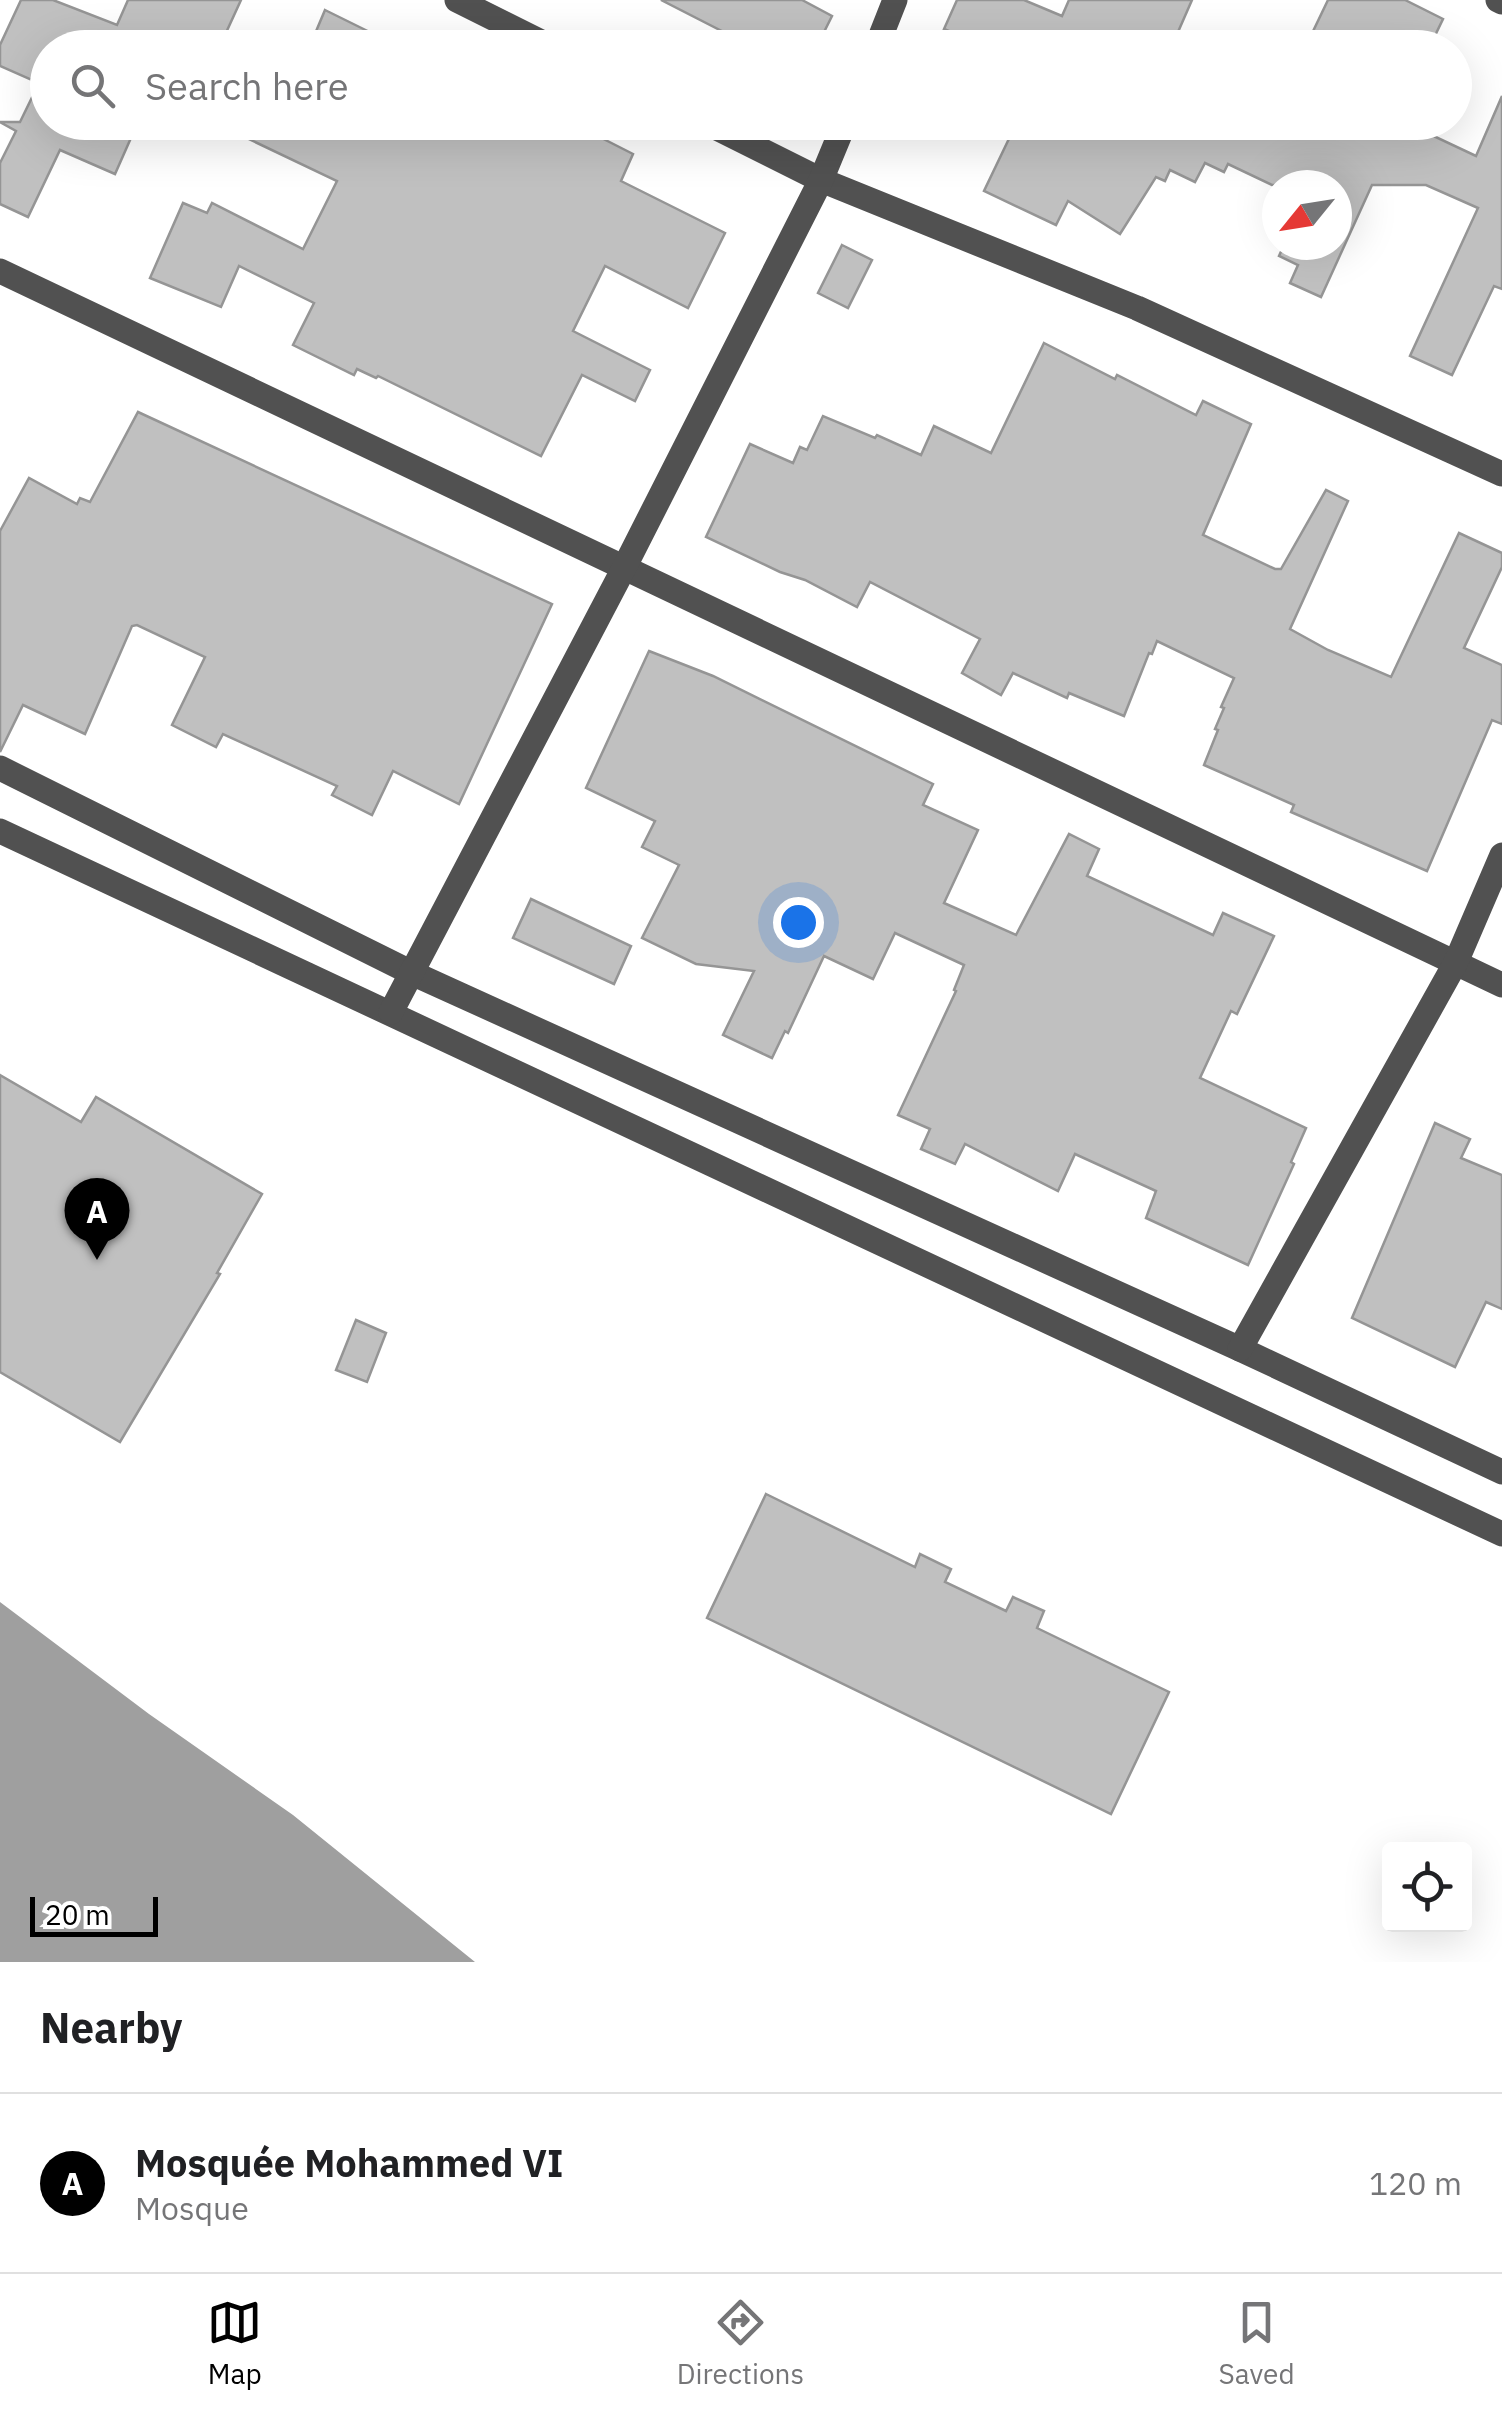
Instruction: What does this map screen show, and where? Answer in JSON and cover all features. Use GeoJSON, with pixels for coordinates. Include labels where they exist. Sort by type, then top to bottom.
{"type":"FeatureCollection","features":[{"type":"Feature","properties":{"kind":"street"},"geometry":{"type":"LineString","coordinates":[[456,0],[517,30]]}},
{"type":"Feature","properties":{"kind":"street"},"geometry":{"type":"LineString","coordinates":[[883,30],[895,0]]}},
{"type":"Feature","properties":{"kind":"street"},"geometry":{"type":"LineString","coordinates":[[742,140],[822,180],[1137,308],[1502,474]]}},
{"type":"Feature","properties":{"kind":"street"},"geometry":{"type":"LineString","coordinates":[[391,1012],[624,568],[822,180],[838,140]]}},
{"type":"Feature","properties":{"kind":"street"},"geometry":{"type":"LineString","coordinates":[[0,271],[1502,985]]}},
{"type":"Feature","properties":{"kind":"street"},"geometry":{"type":"LineString","coordinates":[[0,768],[412,974],[1502,1472]]}},
{"type":"Feature","properties":{"kind":"street"},"geometry":{"type":"LineString","coordinates":[[0,830],[1502,1534]]}},
{"type":"Feature","properties":{"kind":"street"},"geometry":{"type":"LineString","coordinates":[[1240,1349],[1456,962],[1502,855]]}},
{"type":"Feature","properties":{"kind":"shaded area"},"geometry":{"type":"Polygon","coordinates":[[[0,1602],[293,1815],[475,1962],[0,1962],[0,1602]]]}},
{"type":"Feature","properties":{"kind":"building"},"geometry":{"type":"Polygon","coordinates":[[[21,0],[53,0],[117,25],[128,0],[241,0],[227,30],[30,30],[30,79],[0,66],[0,45],[21,0]]]}},
{"type":"Feature","properties":{"kind":"building"},"geometry":{"type":"Polygon","coordinates":[[[661,0],[802,0],[832,16],[825,30],[720,30],[661,0]]]}},
{"type":"Feature","properties":{"kind":"building"},"geometry":{"type":"Polygon","coordinates":[[[957,0],[1024,0],[1062,16],[1069,0],[1192,0],[1179,30],[944,29],[957,0]]]}},
{"type":"Feature","properties":{"kind":"building"},"geometry":{"type":"Polygon","coordinates":[[[1328,0],[1405,0],[1443,19],[1438,30],[1314,30],[1328,0]]]}},
{"type":"Feature","properties":{"kind":"building"},"geometry":{"type":"Polygon","coordinates":[[[325,10],[366,30],[317,30],[325,10]]]}},
{"type":"Feature","properties":{"kind":"building"},"geometry":{"type":"Polygon","coordinates":[[[1502,96],[1502,289],[1494,286],[1452,375],[1410,356],[1478,208],[1426,185],[1372,185],[1352,229],[1352,170],[1262,170],[1262,180],[1228,164],[1224,172],[1205,163],[1195,182],[1170,170],[1165,181],[1156,177],[1120,234],[1068,201],[1056,225],[984,191],[1008,140],[1442,140],[1476,156],[1502,96]]]}},
{"type":"Feature","properties":{"kind":"building"},"geometry":{"type":"Polygon","coordinates":[[[30,101],[30,140],[130,140],[115,174],[60,150],[28,217],[0,204],[0,163],[16,131],[0,122],[20,122],[30,101]]]}},
{"type":"Feature","properties":{"kind":"building"},"geometry":{"type":"Polygon","coordinates":[[[251,140],[605,140],[633,154],[621,181],[725,233],[688,308],[605,266],[573,331],[650,370],[635,401],[582,375],[541,456],[378,376],[357,369],[354,375],[293,345],[314,303],[239,266],[221,307],[150,278],[183,203],[207,213],[212,203],[303,249],[337,181],[251,140]]]}},
{"type":"Feature","properties":{"kind":"building"},"geometry":{"type":"Polygon","coordinates":[[[842,245],[872,260],[848,308],[818,293],[842,245]]]}},
{"type":"Feature","properties":{"kind":"building"},"geometry":{"type":"Polygon","coordinates":[[[1287,260],[1338,260],[1321,297],[1290,283],[1298,265],[1287,260]]]}},
{"type":"Feature","properties":{"kind":"building"},"geometry":{"type":"Polygon","coordinates":[[[1044,343],[1196,415],[1203,401],[1251,424],[1203,535],[1281,569],[1326,490],[1348,501],[1290,629],[1328,650],[1391,677],[1459,533],[1502,553],[1502,567],[1464,648],[1502,665],[1502,724],[1492,720],[1427,871],[1291,812],[1294,805],[1204,765],[1234,678],[1157,641],[1124,716],[1069,693],[1067,698],[1013,673],[1001,695],[962,673],[980,639],[870,582],[857,607],[706,537],[750,444],[793,463],[800,447],[807,450],[823,416],[921,455],[934,426],[991,453],[1044,343]]]}},
{"type":"Feature","properties":{"kind":"building"},"geometry":{"type":"Polygon","coordinates":[[[138,412],[552,604],[459,804],[393,771],[372,815],[332,795],[337,786],[223,734],[216,747],[172,725],[205,657],[137,625],[132,626],[85,734],[23,705],[0,752],[0,531],[29,478],[77,504],[80,498],[90,502],[138,412]]]}},
{"type":"Feature","properties":{"kind":"building"},"geometry":{"type":"Polygon","coordinates":[[[649,651],[713,676],[933,784],[923,805],[978,830],[944,903],[1016,935],[1069,834],[1099,849],[1087,876],[1213,935],[1223,913],[1274,936],[1237,1014],[1231,1011],[1200,1078],[1306,1128],[1248,1265],[1146,1218],[1156,1191],[1075,1154],[1058,1191],[965,1144],[955,1164],[921,1149],[930,1129],[898,1115],[956,991],[964,965],[895,933],[873,979],[824,956],[772,1058],[723,1035],[754,971],[696,964],[642,938],[679,865],[642,847],[655,821],[586,788],[649,651]]]}},
{"type":"Feature","properties":{"kind":"building"},"geometry":{"type":"Polygon","coordinates":[[[531,899],[631,946],[614,984],[513,938],[531,899]]]}},
{"type":"Feature","properties":{"kind":"building"},"geometry":{"type":"Polygon","coordinates":[[[0,1075],[81,1122],[96,1097],[262,1194],[217,1273],[220,1274],[120,1442],[0,1372],[0,1075]]]}},
{"type":"Feature","properties":{"kind":"building"},"geometry":{"type":"Polygon","coordinates":[[[1435,1123],[1470,1139],[1461,1158],[1502,1175],[1502,1309],[1486,1302],[1455,1367],[1352,1318],[1435,1123]]]}},
{"type":"Feature","properties":{"kind":"building"},"geometry":{"type":"Polygon","coordinates":[[[356,1320],[386,1333],[367,1382],[336,1370],[356,1320]]]}},
{"type":"Feature","properties":{"kind":"building"},"geometry":{"type":"Polygon","coordinates":[[[766,1494],[915,1567],[920,1554],[951,1569],[945,1582],[1006,1611],[1013,1597],[1044,1611],[1037,1628],[1169,1692],[1111,1814],[707,1618],[766,1494]]]}},
{"type":"Feature","properties":{"kind":"place","name":"Mosquée Mohammed VI"},"geometry":{"type":"Point","coordinates":[97,1260]}}]}
